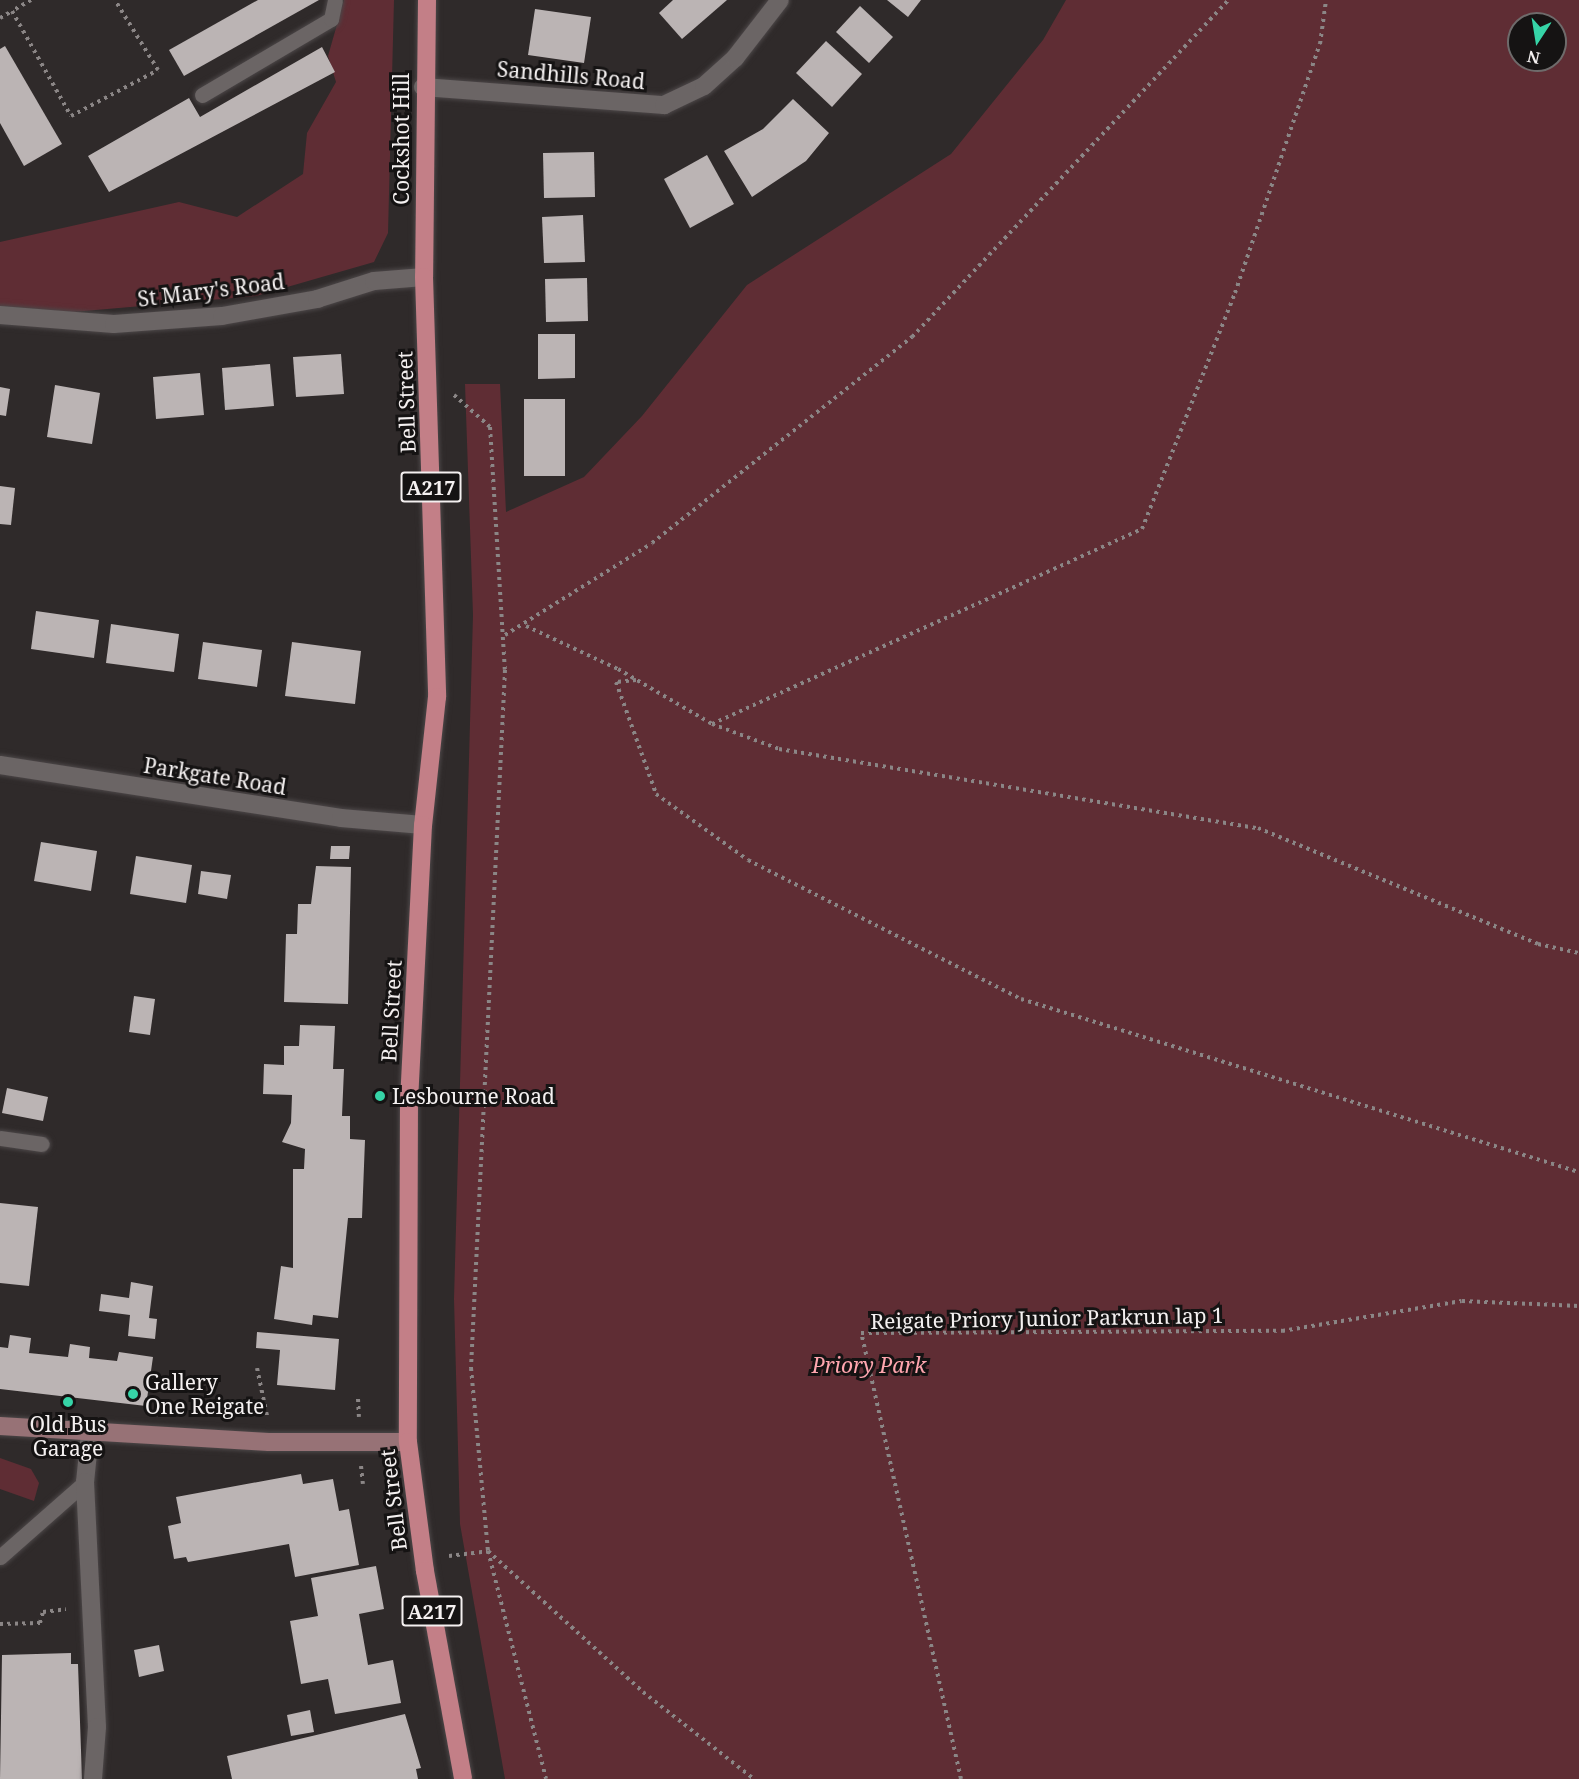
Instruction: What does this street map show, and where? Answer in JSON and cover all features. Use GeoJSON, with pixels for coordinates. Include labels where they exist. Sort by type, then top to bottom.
{"type":"FeatureCollection","features":[{"type":"Feature","properties":{"kind":"main road","name":"Cockshot Hill"},"geometry":{"type":"LineString","coordinates":[[424,278],[423,87],[427,0]]}},
{"type":"Feature","properties":{"kind":"main road","name":"Bell Street"},"geometry":{"type":"LineString","coordinates":[[424,278],[437,697],[423,825],[409,1098],[408,1442],[425,1571],[463,1779]]}},
{"type":"Feature","properties":{"kind":"main road"},"geometry":{"type":"LineString","coordinates":[[0,1426],[90,1433],[408,1442]]}},
{"type":"Feature","properties":{"kind":"street","name":"Sandhills Road"},"geometry":{"type":"LineString","coordinates":[[423,87],[640,107],[674,102],[704,86],[735,58],[780,0]]}},
{"type":"Feature","properties":{"kind":"street","name":"St Mary's Road"},"geometry":{"type":"LineString","coordinates":[[0,315],[114,324],[222,316],[317,299],[374,281],[424,278]]}},
{"type":"Feature","properties":{"kind":"street","name":"Parkgate Road"},"geometry":{"type":"LineString","coordinates":[[0,765],[340,818],[423,825]]}},
{"type":"Feature","properties":{"kind":"street"},"geometry":{"type":"LineString","coordinates":[[90,1433],[85,1482],[97,1727],[93,1779]]}},
{"type":"Feature","properties":{"kind":"lane"},"geometry":{"type":"LineString","coordinates":[[201,95],[331,19],[335,0]]}},
{"type":"Feature","properties":{"kind":"lane"},"geometry":{"type":"LineString","coordinates":[[0,1138],[42,1144]]}},
{"type":"Feature","properties":{"kind":"lane"},"geometry":{"type":"LineString","coordinates":[[0,1557],[85,1482]]}},
{"type":"Feature","properties":{"kind":"path"},"geometry":{"type":"LineString","coordinates":[[0,18],[31,0]]}},
{"type":"Feature","properties":{"kind":"path"},"geometry":{"type":"LineString","coordinates":[[12,10],[71,116],[158,70],[115,0]]}},
{"type":"Feature","properties":{"kind":"path"},"geometry":{"type":"LineString","coordinates":[[505,634],[526,626],[652,543],[912,337],[1228,0]]}},
{"type":"Feature","properties":{"kind":"path"},"geometry":{"type":"LineString","coordinates":[[712,723],[1142,529],[1236,293],[1320,44],[1326,0]]}},
{"type":"Feature","properties":{"kind":"path"},"geometry":{"type":"LineString","coordinates":[[443,386],[490,428],[505,634],[471,1368],[488,1551],[546,1779]]}},
{"type":"Feature","properties":{"kind":"path"},"geometry":{"type":"LineString","coordinates":[[526,626],[636,680],[712,723],[779,749],[1258,828],[1538,944],[1579,953]]}},
{"type":"Feature","properties":{"kind":"path"},"geometry":{"type":"LineString","coordinates":[[636,680],[616,682],[656,794],[748,860],[1021,999],[1579,1172]]}},
{"type":"Feature","properties":{"kind":"path","name":"Reigate Priory Junior Parkrun lap 1"},"geometry":{"type":"LineString","coordinates":[[961,1779],[861,1333],[1282,1331],[1462,1301],[1579,1306]]}},
{"type":"Feature","properties":{"kind":"path"},"geometry":{"type":"LineString","coordinates":[[257,1368],[268,1403],[267,1420]]}},
{"type":"Feature","properties":{"kind":"path"},"geometry":{"type":"LineString","coordinates":[[445,1557],[488,1551]]}},
{"type":"Feature","properties":{"kind":"path"},"geometry":{"type":"LineString","coordinates":[[488,1551],[643,1692],[754,1779]]}},
{"type":"Feature","properties":{"kind":"path"},"geometry":{"type":"LineString","coordinates":[[0,1624],[40,1623],[43,1612],[92,1608]]}},
{"type":"Feature","properties":{"kind":"green space"},"geometry":{"type":"Polygon","coordinates":[[[344,0],[394,0],[388,233],[374,262],[256,296],[73,312],[0,306],[0,242],[179,202],[237,217],[303,174],[307,133],[336,82],[328,56],[344,0]]]}},
{"type":"Feature","properties":{"kind":"green space","name":"Priory Park"},"geometry":{"type":"Polygon","coordinates":[[[1066,0],[1579,0],[1579,1779],[505,1779],[460,1524],[454,1299],[473,615],[465,384],[500,384],[506,512],[584,477],[642,416],[747,285],[951,154],[1043,40],[1066,0]]]}},
{"type":"Feature","properties":{"kind":"green space"},"geometry":{"type":"Polygon","coordinates":[[[0,1458],[31,1469],[39,1483],[34,1501],[0,1489],[0,1458]]]}},
{"type":"Feature","properties":{"kind":"building"},"geometry":{"type":"Polygon","coordinates":[[[258,0],[319,0],[184,76],[169,50],[258,0]]]}},
{"type":"Feature","properties":{"kind":"building"},"geometry":{"type":"Polygon","coordinates":[[[673,0],[727,0],[682,39],[659,13],[673,0]]]}},
{"type":"Feature","properties":{"kind":"building"},"geometry":{"type":"Polygon","coordinates":[[[887,0],[921,0],[908,17],[887,0]]]}},
{"type":"Feature","properties":{"kind":"building"},"geometry":{"type":"Polygon","coordinates":[[[860,6],[893,37],[869,63],[836,32],[860,6]]]}},
{"type":"Feature","properties":{"kind":"building"},"geometry":{"type":"Polygon","coordinates":[[[535,9],[591,17],[584,63],[528,55],[535,9]]]}},
{"type":"Feature","properties":{"kind":"building"},"geometry":{"type":"Polygon","coordinates":[[[826,41],[862,74],[832,107],[796,73],[826,41]]]}},
{"type":"Feature","properties":{"kind":"building"},"geometry":{"type":"Polygon","coordinates":[[[5,46],[62,144],[24,166],[0,123],[0,49],[5,46]]]}},
{"type":"Feature","properties":{"kind":"building"},"geometry":{"type":"Polygon","coordinates":[[[322,47],[335,72],[109,192],[88,156],[189,98],[200,117],[322,47]]]}},
{"type":"Feature","properties":{"kind":"building"},"geometry":{"type":"Polygon","coordinates":[[[793,99],[829,133],[806,161],[752,197],[724,151],[763,129],[793,99]]]}},
{"type":"Feature","properties":{"kind":"building"},"geometry":{"type":"Polygon","coordinates":[[[594,152],[595,197],[544,198],[543,153],[594,152]]]}},
{"type":"Feature","properties":{"kind":"building"},"geometry":{"type":"Polygon","coordinates":[[[707,155],[734,204],[690,228],[664,179],[707,155]]]}},
{"type":"Feature","properties":{"kind":"building"},"geometry":{"type":"Polygon","coordinates":[[[583,215],[585,262],[544,263],[542,217],[583,215]]]}},
{"type":"Feature","properties":{"kind":"building"},"geometry":{"type":"Polygon","coordinates":[[[587,278],[588,321],[546,322],[545,279],[587,278]]]}},
{"type":"Feature","properties":{"kind":"building"},"geometry":{"type":"Polygon","coordinates":[[[538,334],[575,334],[575,378],[538,379],[538,334]]]}},
{"type":"Feature","properties":{"kind":"building"},"geometry":{"type":"Polygon","coordinates":[[[341,354],[344,394],[296,397],[293,357],[341,354]]]}},
{"type":"Feature","properties":{"kind":"building"},"geometry":{"type":"Polygon","coordinates":[[[270,364],[274,406],[225,410],[222,368],[270,364]]]}},
{"type":"Feature","properties":{"kind":"building"},"geometry":{"type":"Polygon","coordinates":[[[200,373],[204,415],[156,419],[153,377],[200,373]]]}},
{"type":"Feature","properties":{"kind":"building"},"geometry":{"type":"Polygon","coordinates":[[[55,385],[100,393],[92,444],[47,437],[55,385]]]}},
{"type":"Feature","properties":{"kind":"building"},"geometry":{"type":"Polygon","coordinates":[[[0,387],[10,389],[6,416],[0,415],[0,387]]]}},
{"type":"Feature","properties":{"kind":"building"},"geometry":{"type":"Polygon","coordinates":[[[524,399],[565,399],[565,476],[524,476],[524,399]]]}},
{"type":"Feature","properties":{"kind":"building"},"geometry":{"type":"Polygon","coordinates":[[[0,486],[15,488],[11,525],[0,524],[0,486]]]}},
{"type":"Feature","properties":{"kind":"building"},"geometry":{"type":"Polygon","coordinates":[[[36,611],[99,620],[94,658],[31,649],[36,611]]]}},
{"type":"Feature","properties":{"kind":"building"},"geometry":{"type":"Polygon","coordinates":[[[111,624],[179,634],[174,672],[106,663],[111,624]]]}},
{"type":"Feature","properties":{"kind":"building"},"geometry":{"type":"Polygon","coordinates":[[[203,642],[262,650],[257,687],[198,679],[203,642]]]}},
{"type":"Feature","properties":{"kind":"building"},"geometry":{"type":"Polygon","coordinates":[[[292,642],[361,651],[355,704],[285,696],[292,642]]]}},
{"type":"Feature","properties":{"kind":"building"},"geometry":{"type":"Polygon","coordinates":[[[41,842],[97,851],[91,891],[34,881],[41,842]]]}},
{"type":"Feature","properties":{"kind":"building"},"geometry":{"type":"Polygon","coordinates":[[[331,846],[350,846],[349,859],[330,859],[331,846]]]}},
{"type":"Feature","properties":{"kind":"building"},"geometry":{"type":"Polygon","coordinates":[[[136,856],[192,865],[186,903],[130,894],[136,856]]]}},
{"type":"Feature","properties":{"kind":"building"},"geometry":{"type":"Polygon","coordinates":[[[316,866],[351,867],[348,1004],[284,1002],[286,934],[297,934],[298,904],[311,904],[316,866]]]}},
{"type":"Feature","properties":{"kind":"building"},"geometry":{"type":"Polygon","coordinates":[[[201,871],[231,875],[227,899],[198,894],[201,871]]]}},
{"type":"Feature","properties":{"kind":"building"},"geometry":{"type":"Polygon","coordinates":[[[134,996],[155,999],[150,1035],[129,1032],[134,996]]]}},
{"type":"Feature","properties":{"kind":"building"},"geometry":{"type":"Polygon","coordinates":[[[300,1025],[335,1026],[333,1069],[344,1069],[342,1116],[350,1116],[350,1139],[365,1140],[362,1218],[348,1218],[338,1318],[313,1315],[312,1325],[274,1319],[281,1266],[293,1268],[293,1169],[304,1169],[305,1149],[282,1142],[291,1123],[292,1095],[263,1094],[264,1064],[284,1065],[284,1046],[299,1046],[300,1025]]]}},
{"type":"Feature","properties":{"kind":"building"},"geometry":{"type":"Polygon","coordinates":[[[7,1088],[48,1097],[43,1121],[2,1113],[7,1088]]]}},
{"type":"Feature","properties":{"kind":"building"},"geometry":{"type":"Polygon","coordinates":[[[0,1203],[38,1207],[29,1286],[0,1283],[0,1203]]]}},
{"type":"Feature","properties":{"kind":"building"},"geometry":{"type":"Polygon","coordinates":[[[131,1282],[153,1286],[149,1318],[157,1319],[155,1339],[128,1336],[130,1315],[99,1311],[101,1294],[129,1298],[131,1282]]]}},
{"type":"Feature","properties":{"kind":"building"},"geometry":{"type":"Polygon","coordinates":[[[257,1332],[339,1339],[335,1390],[277,1385],[280,1350],[256,1348],[257,1332]]]}},
{"type":"Feature","properties":{"kind":"building"},"geometry":{"type":"Polygon","coordinates":[[[10,1335],[31,1338],[29,1353],[68,1357],[70,1344],[90,1347],[89,1358],[117,1361],[119,1352],[153,1357],[146,1406],[0,1389],[0,1347],[8,1348],[10,1335]]]}},
{"type":"Feature","properties":{"kind":"building"},"geometry":{"type":"Polygon","coordinates":[[[301,1474],[303,1484],[333,1479],[339,1511],[349,1509],[359,1565],[295,1577],[289,1544],[188,1562],[186,1557],[174,1559],[168,1526],[181,1523],[176,1497],[301,1474]]]}},
{"type":"Feature","properties":{"kind":"building"},"geometry":{"type":"Polygon","coordinates":[[[376,1566],[384,1609],[359,1614],[368,1665],[393,1660],[401,1703],[335,1714],[328,1679],[301,1684],[290,1621],[318,1616],[311,1578],[376,1566]]]}},
{"type":"Feature","properties":{"kind":"building"},"geometry":{"type":"Polygon","coordinates":[[[159,1645],[164,1671],[139,1677],[134,1650],[159,1645]]]}},
{"type":"Feature","properties":{"kind":"building"},"geometry":{"type":"Polygon","coordinates":[[[71,1653],[71,1664],[78,1664],[82,1779],[0,1779],[2,1655],[71,1653]]]}},
{"type":"Feature","properties":{"kind":"building"},"geometry":{"type":"Polygon","coordinates":[[[310,1710],[314,1732],[291,1736],[287,1715],[310,1710]]]}},
{"type":"Feature","properties":{"kind":"building"},"geometry":{"type":"Polygon","coordinates":[[[405,1714],[421,1768],[416,1769],[418,1779],[232,1779],[227,1756],[405,1714]]]}},
{"type":"Feature","properties":{"kind":"place","name":"Lesbourne Road"},"geometry":{"type":"Point","coordinates":[380,1096]}},
{"type":"Feature","properties":{"kind":"place","name":"Gallery One Reigate"},"geometry":{"type":"Point","coordinates":[133,1394]}},
{"type":"Feature","properties":{"kind":"place","name":"Old Bus Garage"},"geometry":{"type":"Point","coordinates":[68,1402]}}]}
